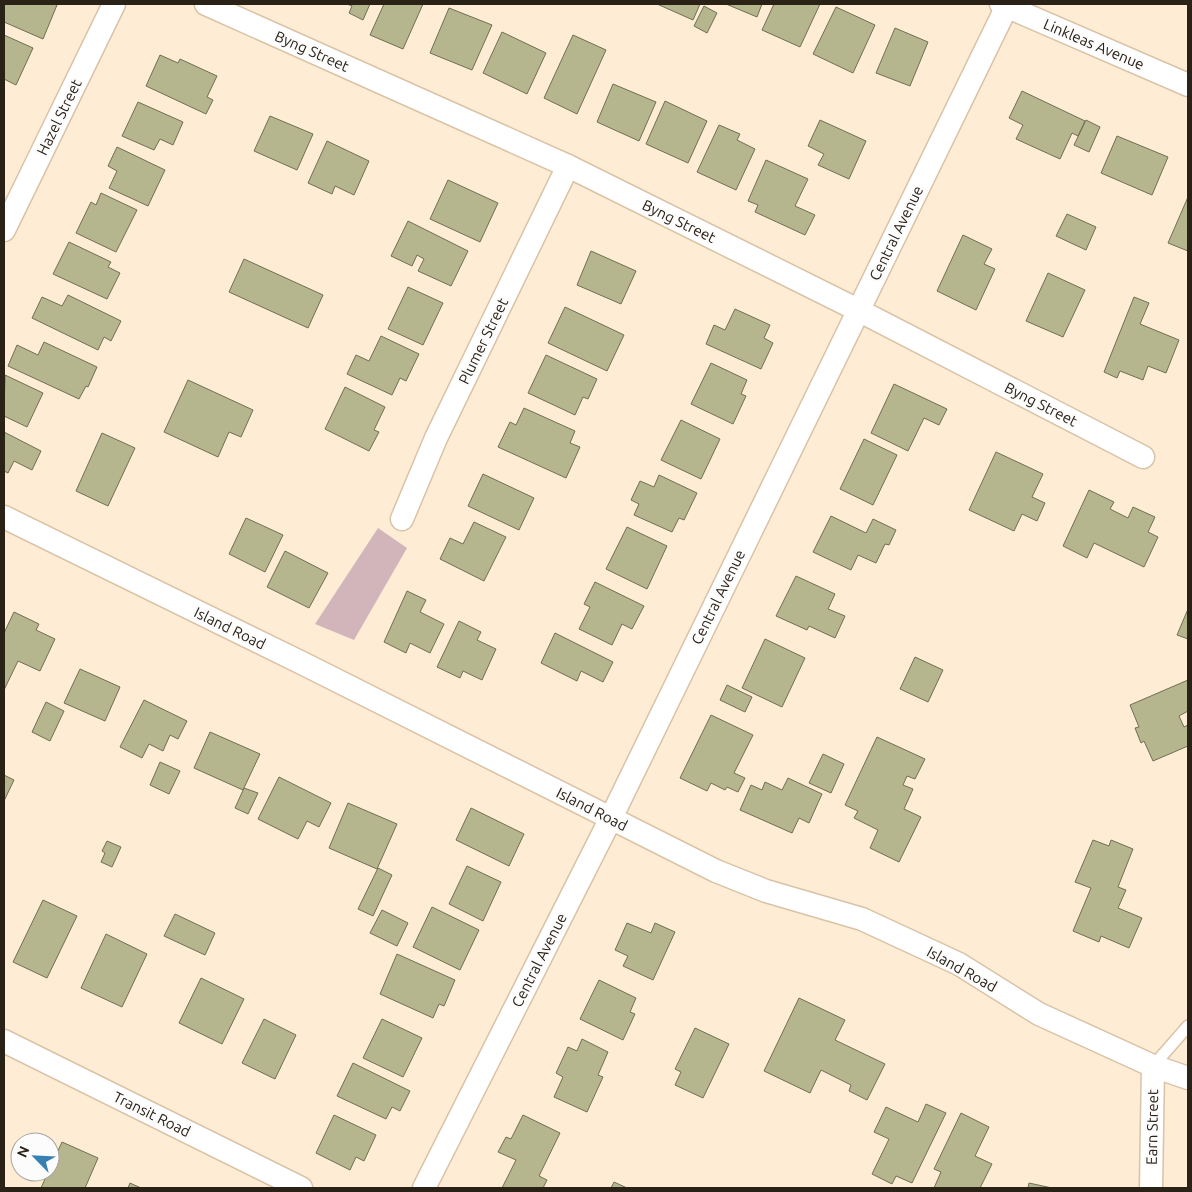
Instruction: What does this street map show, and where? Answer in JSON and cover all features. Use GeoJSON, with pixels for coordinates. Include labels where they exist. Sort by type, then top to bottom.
{"type":"FeatureCollection","features":[{"type":"Feature","properties":{"kind":"street","name":"Hazel Street"},"geometry":{"type":"LineString","coordinates":[[4,230],[114,4]]}},
{"type":"Feature","properties":{"kind":"street","name":"Byng Street"},"geometry":{"type":"LineString","coordinates":[[206,4],[568,166],[858,310],[1144,457]]}},
{"type":"Feature","properties":{"kind":"street","name":"Linkleas Avenue"},"geometry":{"type":"LineString","coordinates":[[1005,5],[1188,85]]}},
{"type":"Feature","properties":{"kind":"street","name":"Central Avenue"},"geometry":{"type":"LineString","coordinates":[[424,1188],[610,818],[1005,5]]}},
{"type":"Feature","properties":{"kind":"street","name":"Plumer Street"},"geometry":{"type":"LineString","coordinates":[[402,519],[436,438],[568,166]]}},
{"type":"Feature","properties":{"kind":"street","name":"Island Road"},"geometry":{"type":"LineString","coordinates":[[4,518],[306,665],[716,871],[766,891],[862,919],[959,964],[1039,1014],[1154,1066],[1188,1078]]}},
{"type":"Feature","properties":{"kind":"street","name":"Transit Road"},"geometry":{"type":"LineString","coordinates":[[4,1041],[301,1188]]}},
{"type":"Feature","properties":{"kind":"street","name":"Earn Street"},"geometry":{"type":"LineString","coordinates":[[1151,1188],[1154,1066]]}},
{"type":"Feature","properties":{"kind":"lane"},"geometry":{"type":"LineString","coordinates":[[1154,1066],[1188,1026]]}},
{"type":"Feature","properties":{"kind":"shaded area"},"geometry":{"type":"Polygon","coordinates":[[[378,528],[407,548],[354,640],[315,624],[378,528]]]}},
{"type":"Feature","properties":{"kind":"building"},"geometry":{"type":"Polygon","coordinates":[[[4,4],[57,5],[43,39],[4,22],[4,4]]]}},
{"type":"Feature","properties":{"kind":"building"},"geometry":{"type":"Polygon","coordinates":[[[347,4],[370,4],[363,20],[349,13],[352,6],[347,4]]]}},
{"type":"Feature","properties":{"kind":"building"},"geometry":{"type":"Polygon","coordinates":[[[384,4],[423,4],[403,49],[370,35],[384,4]]]}},
{"type":"Feature","properties":{"kind":"building"},"geometry":{"type":"Polygon","coordinates":[[[657,4],[700,4],[693,20],[657,4]]]}},
{"type":"Feature","properties":{"kind":"building"},"geometry":{"type":"Polygon","coordinates":[[[726,4],[762,4],[757,17],[726,4]]]}},
{"type":"Feature","properties":{"kind":"building"},"geometry":{"type":"Polygon","coordinates":[[[774,4],[820,4],[800,47],[762,30],[774,4]]]}},
{"type":"Feature","properties":{"kind":"building"},"geometry":{"type":"Polygon","coordinates":[[[704,6],[717,13],[707,33],[694,26],[704,6]]]}},
{"type":"Feature","properties":{"kind":"building"},"geometry":{"type":"Polygon","coordinates":[[[836,7],[875,25],[853,73],[813,54],[836,7]]]}},
{"type":"Feature","properties":{"kind":"building"},"geometry":{"type":"Polygon","coordinates":[[[449,8],[492,25],[472,70],[430,53],[449,8]]]}},
{"type":"Feature","properties":{"kind":"building"},"geometry":{"type":"Polygon","coordinates":[[[895,28],[928,42],[910,86],[876,73],[895,28]]]}},
{"type":"Feature","properties":{"kind":"building"},"geometry":{"type":"Polygon","coordinates":[[[502,32],[546,53],[527,94],[483,73],[502,32]]]}},
{"type":"Feature","properties":{"kind":"building"},"geometry":{"type":"Polygon","coordinates":[[[4,35],[33,48],[16,85],[4,79],[4,35]]]}},
{"type":"Feature","properties":{"kind":"building"},"geometry":{"type":"Polygon","coordinates":[[[573,35],[606,50],[577,114],[544,98],[573,35]]]}},
{"type":"Feature","properties":{"kind":"building"},"geometry":{"type":"Polygon","coordinates":[[[160,55],[178,63],[180,59],[217,76],[207,97],[213,100],[206,114],[146,86],[160,55]]]}},
{"type":"Feature","properties":{"kind":"building"},"geometry":{"type":"Polygon","coordinates":[[[613,84],[656,102],[639,141],[597,122],[613,84]]]}},
{"type":"Feature","properties":{"kind":"building"},"geometry":{"type":"Polygon","coordinates":[[[1022,91],[1085,121],[1078,136],[1072,133],[1060,159],[1016,139],[1023,125],[1009,118],[1022,91]]]}},
{"type":"Feature","properties":{"kind":"building"},"geometry":{"type":"Polygon","coordinates":[[[665,101],[707,121],[688,163],[646,144],[665,101]]]}},
{"type":"Feature","properties":{"kind":"building"},"geometry":{"type":"Polygon","coordinates":[[[138,102],[183,122],[173,145],[160,139],[154,150],[122,136],[138,102]]]}},
{"type":"Feature","properties":{"kind":"building"},"geometry":{"type":"Polygon","coordinates":[[[270,116],[313,134],[297,170],[254,151],[270,116]]]}},
{"type":"Feature","properties":{"kind":"building"},"geometry":{"type":"Polygon","coordinates":[[[820,120],[866,141],[849,179],[818,165],[824,154],[808,146],[820,120]]]}},
{"type":"Feature","properties":{"kind":"building"},"geometry":{"type":"Polygon","coordinates":[[[1086,120],[1100,127],[1089,152],[1074,145],[1086,120]]]}},
{"type":"Feature","properties":{"kind":"building"},"geometry":{"type":"Polygon","coordinates":[[[719,125],[740,134],[737,140],[755,149],[736,190],[697,172],[719,125]]]}},
{"type":"Feature","properties":{"kind":"building"},"geometry":{"type":"Polygon","coordinates":[[[1117,136],[1168,157],[1152,195],[1101,173],[1117,136]]]}},
{"type":"Feature","properties":{"kind":"building"},"geometry":{"type":"Polygon","coordinates":[[[327,141],[369,161],[354,195],[335,186],[332,194],[308,183],[327,141]]]}},
{"type":"Feature","properties":{"kind":"building"},"geometry":{"type":"Polygon","coordinates":[[[117,147],[165,170],[148,206],[109,188],[117,171],[108,166],[117,147]]]}},
{"type":"Feature","properties":{"kind":"building"},"geometry":{"type":"Polygon","coordinates":[[[766,160],[808,179],[795,206],[815,215],[805,235],[755,212],[758,205],[748,201],[766,160]]]}},
{"type":"Feature","properties":{"kind":"building"},"geometry":{"type":"Polygon","coordinates":[[[448,180],[498,203],[480,242],[430,219],[448,180]]]}},
{"type":"Feature","properties":{"kind":"building"},"geometry":{"type":"Polygon","coordinates":[[[101,193],[137,210],[116,252],[76,233],[91,202],[96,205],[101,193]]]}},
{"type":"Feature","properties":{"kind":"building"},"geometry":{"type":"Polygon","coordinates":[[[1188,197],[1188,251],[1168,243],[1188,197]]]}},
{"type":"Feature","properties":{"kind":"building"},"geometry":{"type":"Polygon","coordinates":[[[1067,214],[1096,227],[1086,250],[1056,236],[1067,214]]]}},
{"type":"Feature","properties":{"kind":"building"},"geometry":{"type":"Polygon","coordinates":[[[408,221],[468,251],[451,286],[418,271],[424,259],[417,255],[412,266],[391,256],[408,221]]]}},
{"type":"Feature","properties":{"kind":"building"},"geometry":{"type":"Polygon","coordinates":[[[963,235],[992,249],[984,264],[995,269],[976,310],[937,291],[963,235]]]}},
{"type":"Feature","properties":{"kind":"building"},"geometry":{"type":"Polygon","coordinates":[[[69,242],[111,262],[108,267],[120,273],[107,299],[53,274],[69,242]]]}},
{"type":"Feature","properties":{"kind":"building"},"geometry":{"type":"Polygon","coordinates":[[[591,251],[636,271],[621,304],[577,285],[591,251]]]}},
{"type":"Feature","properties":{"kind":"building"},"geometry":{"type":"Polygon","coordinates":[[[244,259],[323,295],[308,328],[229,292],[244,259]]]}},
{"type":"Feature","properties":{"kind":"building"},"geometry":{"type":"Polygon","coordinates":[[[1048,273],[1085,290],[1063,337],[1026,321],[1048,273]]]}},
{"type":"Feature","properties":{"kind":"building"},"geometry":{"type":"Polygon","coordinates":[[[408,287],[443,303],[423,345],[388,329],[408,287]]]}},
{"type":"Feature","properties":{"kind":"building"},"geometry":{"type":"Polygon","coordinates":[[[68,295],[121,321],[111,341],[104,337],[98,350],[32,318],[42,297],[62,306],[68,295]]]}},
{"type":"Feature","properties":{"kind":"building"},"geometry":{"type":"Polygon","coordinates":[[[1134,297],[1149,303],[1140,324],[1179,340],[1166,373],[1148,366],[1143,380],[1120,371],[1117,378],[1104,372],[1134,297]]]}},
{"type":"Feature","properties":{"kind":"building"},"geometry":{"type":"Polygon","coordinates":[[[565,307],[624,335],[607,371],[548,343],[565,307]]]}},
{"type":"Feature","properties":{"kind":"building"},"geometry":{"type":"Polygon","coordinates":[[[735,309],[770,325],[764,338],[773,343],[761,369],[706,344],[714,325],[725,330],[735,309]]]}},
{"type":"Feature","properties":{"kind":"building"},"geometry":{"type":"Polygon","coordinates":[[[381,336],[419,354],[406,381],[400,378],[392,395],[347,374],[356,355],[369,361],[381,336]]]}},
{"type":"Feature","properties":{"kind":"building"},"geometry":{"type":"Polygon","coordinates":[[[44,342],[97,367],[88,387],[86,386],[79,399],[8,366],[17,345],[38,355],[44,342]]]}},
{"type":"Feature","properties":{"kind":"building"},"geometry":{"type":"Polygon","coordinates":[[[546,355],[597,379],[588,399],[583,397],[575,415],[528,393],[546,355]]]}},
{"type":"Feature","properties":{"kind":"building"},"geometry":{"type":"Polygon","coordinates":[[[711,363],[747,380],[741,394],[746,396],[733,424],[691,404],[711,363]]]}},
{"type":"Feature","properties":{"kind":"building"},"geometry":{"type":"Polygon","coordinates":[[[5,375],[43,393],[27,427],[4,416],[5,375]]]}},
{"type":"Feature","properties":{"kind":"building"},"geometry":{"type":"Polygon","coordinates":[[[188,380],[253,410],[241,437],[229,432],[218,457],[164,432],[188,380]]]}},
{"type":"Feature","properties":{"kind":"building"},"geometry":{"type":"Polygon","coordinates":[[[894,384],[947,409],[939,425],[924,418],[908,451],[871,433],[894,384]]]}},
{"type":"Feature","properties":{"kind":"building"},"geometry":{"type":"Polygon","coordinates":[[[345,387],[385,407],[374,430],[379,432],[369,451],[325,429],[345,387]]]}},
{"type":"Feature","properties":{"kind":"building"},"geometry":{"type":"Polygon","coordinates":[[[524,408],[575,431],[570,443],[580,447],[566,478],[498,447],[510,422],[516,425],[524,408]]]}},
{"type":"Feature","properties":{"kind":"building"},"geometry":{"type":"Polygon","coordinates":[[[681,420],[720,439],[701,479],[661,460],[681,420]]]}},
{"type":"Feature","properties":{"kind":"building"},"geometry":{"type":"Polygon","coordinates":[[[4,432],[41,451],[32,470],[14,461],[8,473],[4,471],[4,432]]]}},
{"type":"Feature","properties":{"kind":"building"},"geometry":{"type":"Polygon","coordinates":[[[102,433],[135,448],[108,506],[76,491],[102,433]]]}},
{"type":"Feature","properties":{"kind":"building"},"geometry":{"type":"Polygon","coordinates":[[[864,439],[897,455],[873,505],[840,489],[864,439]]]}},
{"type":"Feature","properties":{"kind":"building"},"geometry":{"type":"Polygon","coordinates":[[[996,452],[1043,474],[1032,497],[1045,503],[1037,521],[1022,514],[1014,531],[969,510],[996,452]]]}},
{"type":"Feature","properties":{"kind":"building"},"geometry":{"type":"Polygon","coordinates":[[[483,474],[534,498],[519,530],[468,506],[483,474]]]}},
{"type":"Feature","properties":{"kind":"building"},"geometry":{"type":"Polygon","coordinates":[[[659,475],[697,493],[684,520],[679,518],[672,532],[634,515],[639,504],[631,500],[640,481],[654,487],[659,475]]]}},
{"type":"Feature","properties":{"kind":"building"},"geometry":{"type":"Polygon","coordinates":[[[1089,490],[1114,502],[1110,509],[1128,518],[1133,507],[1155,517],[1148,532],[1158,537],[1144,567],[1094,543],[1087,558],[1063,546],[1089,490]]]}},
{"type":"Feature","properties":{"kind":"building"},"geometry":{"type":"Polygon","coordinates":[[[831,516],[866,533],[873,519],[896,530],[889,545],[885,544],[876,563],[858,555],[851,570],[813,552],[831,516]]]}},
{"type":"Feature","properties":{"kind":"building"},"geometry":{"type":"Polygon","coordinates":[[[246,518],[283,535],[265,572],[229,554],[246,518]]]}},
{"type":"Feature","properties":{"kind":"building"},"geometry":{"type":"Polygon","coordinates":[[[474,522],[506,537],[484,581],[440,559],[450,538],[463,544],[474,522]]]}},
{"type":"Feature","properties":{"kind":"building"},"geometry":{"type":"Polygon","coordinates":[[[627,527],[667,546],[647,589],[606,569],[627,527]]]}},
{"type":"Feature","properties":{"kind":"building"},"geometry":{"type":"Polygon","coordinates":[[[285,551],[328,573],[309,608],[267,587],[285,551]]]}},
{"type":"Feature","properties":{"kind":"building"},"geometry":{"type":"Polygon","coordinates":[[[796,576],[835,594],[828,609],[845,616],[835,638],[809,626],[807,630],[776,616],[796,576]]]}},
{"type":"Feature","properties":{"kind":"building"},"geometry":{"type":"Polygon","coordinates":[[[595,582],[644,606],[632,629],[622,624],[612,645],[579,629],[590,607],[584,604],[595,582]]]}},
{"type":"Feature","properties":{"kind":"building"},"geometry":{"type":"Polygon","coordinates":[[[407,591],[426,600],[420,612],[444,624],[430,653],[410,643],[406,653],[384,642],[407,591]]]}},
{"type":"Feature","properties":{"kind":"building"},"geometry":{"type":"Polygon","coordinates":[[[1188,609],[1188,639],[1177,635],[1188,609]]]}},
{"type":"Feature","properties":{"kind":"building"},"geometry":{"type":"Polygon","coordinates":[[[14,612],[39,624],[36,630],[55,639],[40,671],[18,661],[4,690],[4,633],[14,612]]]}},
{"type":"Feature","properties":{"kind":"building"},"geometry":{"type":"Polygon","coordinates":[[[459,621],[481,632],[477,640],[496,649],[482,680],[463,671],[460,678],[437,667],[459,621]]]}},
{"type":"Feature","properties":{"kind":"building"},"geometry":{"type":"Polygon","coordinates":[[[555,633],[613,662],[603,682],[581,671],[577,681],[541,663],[555,633]]]}},
{"type":"Feature","properties":{"kind":"building"},"geometry":{"type":"Polygon","coordinates":[[[765,639],[805,658],[782,707],[742,688],[765,639]]]}},
{"type":"Feature","properties":{"kind":"building"},"geometry":{"type":"Polygon","coordinates":[[[915,657],[943,670],[928,702],[900,689],[915,657]]]}},
{"type":"Feature","properties":{"kind":"building"},"geometry":{"type":"Polygon","coordinates":[[[80,669],[120,687],[105,721],[64,703],[80,669]]]}},
{"type":"Feature","properties":{"kind":"building"},"geometry":{"type":"Polygon","coordinates":[[[1188,680],[1188,711],[1179,716],[1184,727],[1188,725],[1188,746],[1153,761],[1144,741],[1141,743],[1135,728],[1139,727],[1130,705],[1188,680]]]}},
{"type":"Feature","properties":{"kind":"building"},"geometry":{"type":"Polygon","coordinates":[[[727,685],[752,697],[745,712],[720,700],[727,685]]]}},
{"type":"Feature","properties":{"kind":"building"},"geometry":{"type":"Polygon","coordinates":[[[144,700],[187,721],[178,739],[170,735],[163,751],[149,744],[142,758],[120,747],[144,700]]]}},
{"type":"Feature","properties":{"kind":"building"},"geometry":{"type":"Polygon","coordinates":[[[46,702],[64,711],[50,741],[32,732],[46,702]]]}},
{"type":"Feature","properties":{"kind":"building"},"geometry":{"type":"Polygon","coordinates":[[[711,715],[753,735],[734,773],[745,778],[738,792],[727,787],[725,790],[711,783],[707,791],[680,778],[711,715]]]}},
{"type":"Feature","properties":{"kind":"building"},"geometry":{"type":"Polygon","coordinates":[[[210,732],[260,754],[243,790],[194,768],[210,732]]]}},
{"type":"Feature","properties":{"kind":"building"},"geometry":{"type":"Polygon","coordinates":[[[877,737],[925,759],[915,779],[907,776],[903,785],[913,789],[904,809],[921,817],[899,862],[870,848],[878,830],[854,818],[858,811],[845,805],[877,737]]]}},
{"type":"Feature","properties":{"kind":"building"},"geometry":{"type":"Polygon","coordinates":[[[823,754],[844,764],[831,793],[809,783],[823,754]]]}},
{"type":"Feature","properties":{"kind":"building"},"geometry":{"type":"Polygon","coordinates":[[[160,762],[180,771],[169,794],[150,785],[160,762]]]}},
{"type":"Feature","properties":{"kind":"building"},"geometry":{"type":"Polygon","coordinates":[[[4,775],[14,780],[4,801],[4,775]]]}},
{"type":"Feature","properties":{"kind":"building"},"geometry":{"type":"Polygon","coordinates":[[[279,777],[331,803],[319,827],[307,821],[298,839],[258,819],[279,777]]]}},
{"type":"Feature","properties":{"kind":"building"},"geometry":{"type":"Polygon","coordinates":[[[788,778],[822,794],[809,823],[799,818],[792,833],[740,810],[751,785],[762,790],[765,782],[782,790],[788,778]]]}},
{"type":"Feature","properties":{"kind":"building"},"geometry":{"type":"Polygon","coordinates":[[[244,788],[258,793],[248,814],[235,808],[244,788]]]}},
{"type":"Feature","properties":{"kind":"building"},"geometry":{"type":"Polygon","coordinates":[[[348,803],[397,824],[377,869],[329,848],[348,803]]]}},
{"type":"Feature","properties":{"kind":"building"},"geometry":{"type":"Polygon","coordinates":[[[471,808],[524,834],[509,866],[456,840],[471,808]]]}},
{"type":"Feature","properties":{"kind":"building"},"geometry":{"type":"Polygon","coordinates":[[[1093,840],[1109,846],[1111,840],[1133,849],[1118,887],[1126,890],[1118,908],[1142,918],[1129,948],[1101,936],[1099,942],[1073,931],[1091,888],[1075,882],[1093,840]]]}},
{"type":"Feature","properties":{"kind":"building"},"geometry":{"type":"Polygon","coordinates":[[[107,841],[121,847],[112,867],[101,862],[105,853],[102,851],[107,841]]]}},
{"type":"Feature","properties":{"kind":"building"},"geometry":{"type":"Polygon","coordinates":[[[467,866],[501,882],[483,921],[449,904],[467,866]]]}},
{"type":"Feature","properties":{"kind":"building"},"geometry":{"type":"Polygon","coordinates":[[[378,868],[392,875],[373,916],[358,909],[378,868]]]}},
{"type":"Feature","properties":{"kind":"building"},"geometry":{"type":"Polygon","coordinates":[[[43,900],[77,916],[47,978],[13,962],[43,900]]]}},
{"type":"Feature","properties":{"kind":"building"},"geometry":{"type":"Polygon","coordinates":[[[432,907],[479,930],[460,970],[413,947],[432,907]]]}},
{"type":"Feature","properties":{"kind":"building"},"geometry":{"type":"Polygon","coordinates":[[[382,910],[408,923],[397,946],[370,933],[382,910]]]}},
{"type":"Feature","properties":{"kind":"building"},"geometry":{"type":"Polygon","coordinates":[[[175,914],[215,933],[205,955],[164,936],[175,914]]]}},
{"type":"Feature","properties":{"kind":"building"},"geometry":{"type":"Polygon","coordinates":[[[627,923],[651,933],[655,923],[675,932],[653,980],[623,966],[628,956],[615,950],[627,923]]]}},
{"type":"Feature","properties":{"kind":"building"},"geometry":{"type":"Polygon","coordinates":[[[106,934],[147,954],[122,1007],[81,988],[106,934]]]}},
{"type":"Feature","properties":{"kind":"building"},"geometry":{"type":"Polygon","coordinates":[[[397,954],[455,980],[444,1006],[439,1004],[433,1018],[380,994],[397,954]]]}},
{"type":"Feature","properties":{"kind":"building"},"geometry":{"type":"Polygon","coordinates":[[[201,978],[244,999],[222,1044],[179,1023],[201,978]]]}},
{"type":"Feature","properties":{"kind":"building"},"geometry":{"type":"Polygon","coordinates":[[[599,980],[636,998],[630,1012],[635,1014],[623,1040],[580,1019],[599,980]]]}},
{"type":"Feature","properties":{"kind":"building"},"geometry":{"type":"Polygon","coordinates":[[[799,998],[845,1020],[835,1040],[885,1064],[867,1100],[849,1091],[851,1085],[821,1070],[810,1093],[764,1071],[799,998]]]}},
{"type":"Feature","properties":{"kind":"building"},"geometry":{"type":"Polygon","coordinates":[[[264,1019],[296,1035],[275,1079],[242,1063],[264,1019]]]}},
{"type":"Feature","properties":{"kind":"building"},"geometry":{"type":"Polygon","coordinates":[[[382,1019],[422,1038],[403,1077],[363,1058],[382,1019]]]}},
{"type":"Feature","properties":{"kind":"building"},"geometry":{"type":"Polygon","coordinates":[[[695,1028],[729,1044],[703,1098],[675,1085],[681,1072],[675,1069],[695,1028]]]}},
{"type":"Feature","properties":{"kind":"building"},"geometry":{"type":"Polygon","coordinates":[[[582,1039],[608,1052],[598,1075],[603,1077],[587,1112],[554,1097],[563,1077],[556,1073],[568,1047],[577,1051],[582,1039]]]}},
{"type":"Feature","properties":{"kind":"building"},"geometry":{"type":"Polygon","coordinates":[[[353,1063],[410,1091],[400,1111],[392,1107],[386,1119],[337,1096],[353,1063]]]}},
{"type":"Feature","properties":{"kind":"building"},"geometry":{"type":"Polygon","coordinates":[[[926,1104],[946,1113],[912,1183],[896,1176],[892,1184],[872,1174],[889,1139],[874,1132],[886,1107],[918,1122],[926,1104]]]}},
{"type":"Feature","properties":{"kind":"building"},"geometry":{"type":"Polygon","coordinates":[[[961,1113],[989,1127],[975,1156],[992,1164],[980,1188],[934,1188],[941,1172],[934,1169],[961,1113]]]}},
{"type":"Feature","properties":{"kind":"building"},"geometry":{"type":"Polygon","coordinates":[[[334,1115],[376,1135],[364,1161],[356,1157],[350,1170],[316,1153],[334,1115]]]}},
{"type":"Feature","properties":{"kind":"building"},"geometry":{"type":"Polygon","coordinates":[[[523,1115],[560,1133],[539,1176],[547,1180],[543,1188],[502,1188],[516,1160],[498,1152],[506,1137],[511,1139],[523,1115]]]}},
{"type":"Feature","properties":{"kind":"building"},"geometry":{"type":"Polygon","coordinates":[[[62,1142],[98,1158],[85,1188],[41,1188],[44,1182],[60,1182],[60,1146],[62,1142]]]}},
{"type":"Feature","properties":{"kind":"building"},"geometry":{"type":"Polygon","coordinates":[[[614,1182],[627,1188],[611,1188],[614,1182]]]}},
{"type":"Feature","properties":{"kind":"building"},"geometry":{"type":"Polygon","coordinates":[[[130,1183],[141,1188],[128,1188],[130,1183]]]}},
{"type":"Feature","properties":{"kind":"building"},"geometry":{"type":"Polygon","coordinates":[[[1029,1183],[1052,1188],[1028,1188],[1029,1183]]]}}]}
